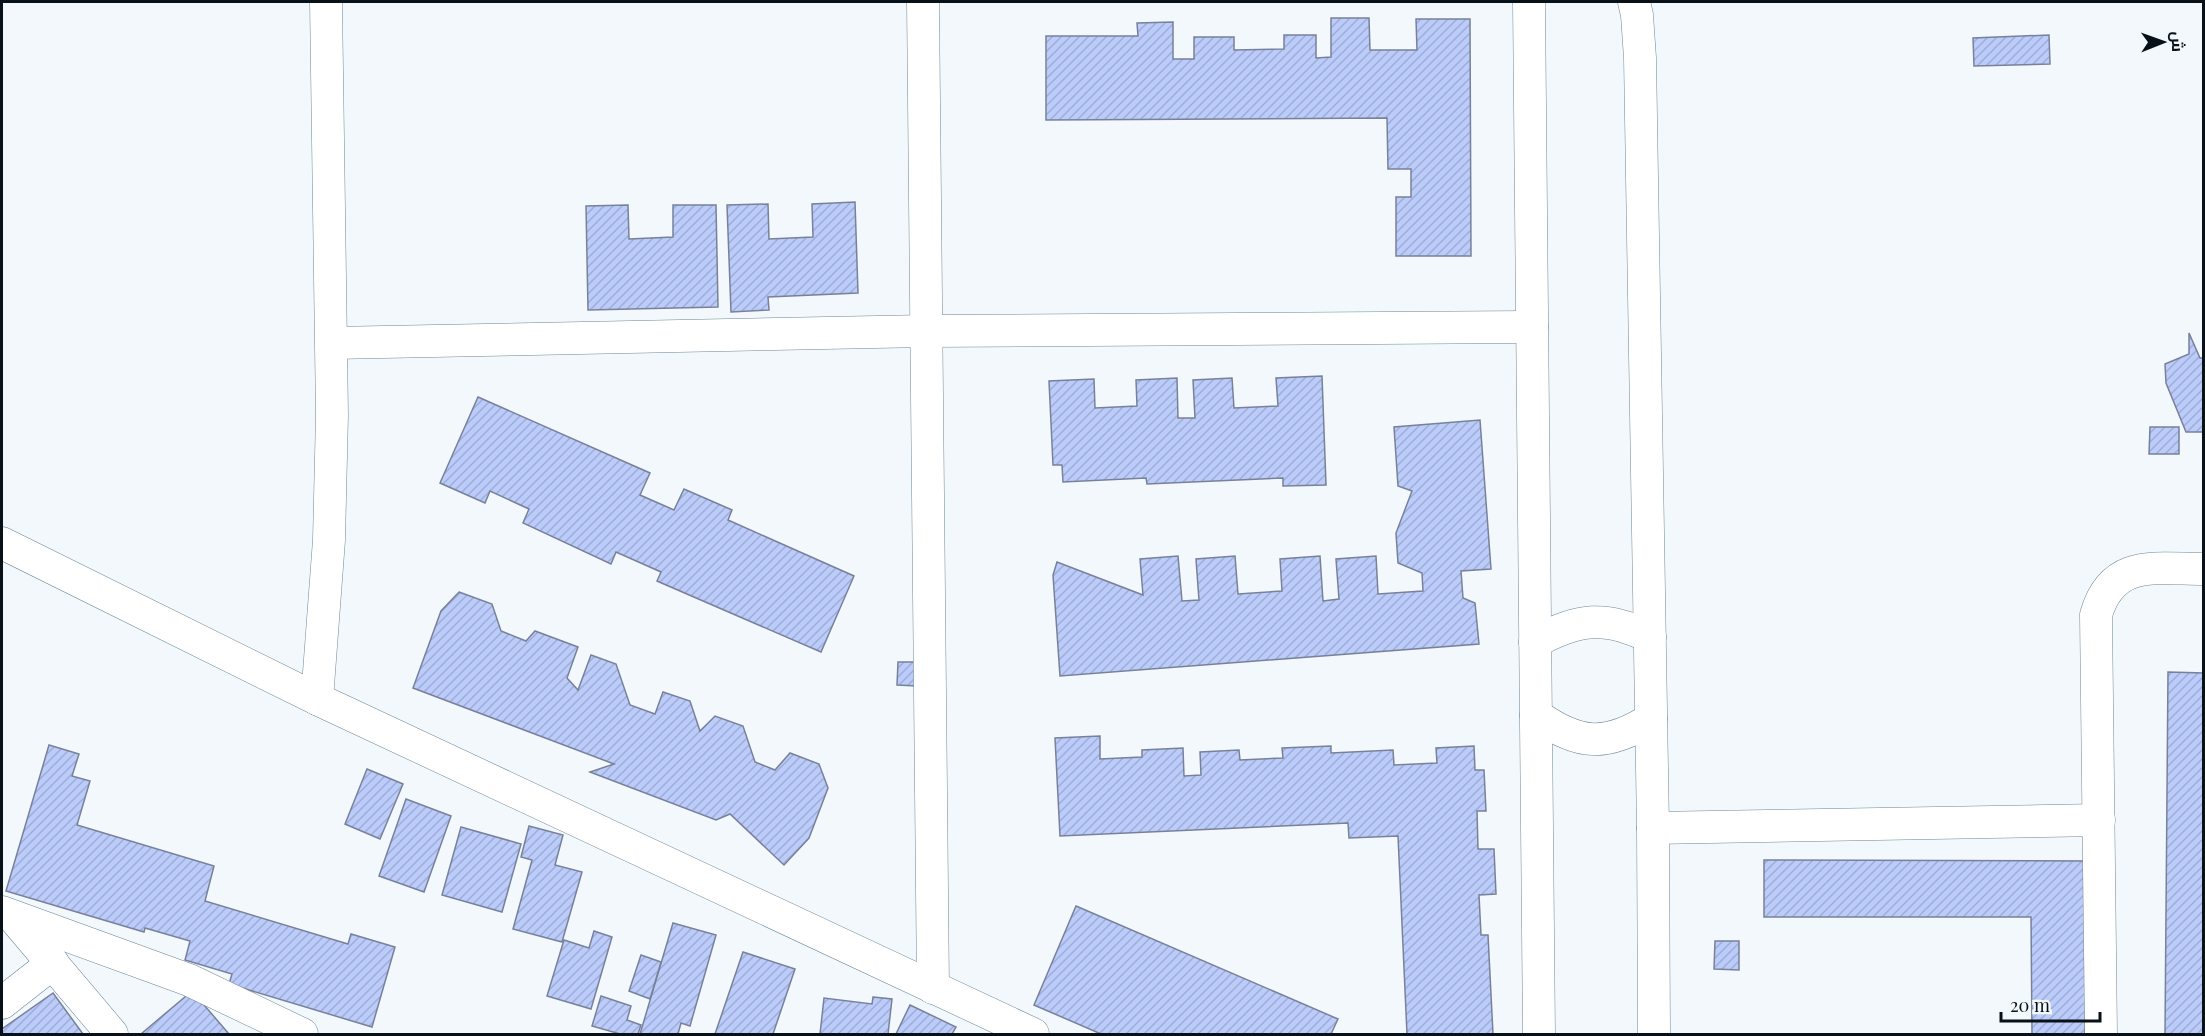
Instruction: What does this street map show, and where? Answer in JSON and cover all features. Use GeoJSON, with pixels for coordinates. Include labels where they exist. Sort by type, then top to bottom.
{"type":"FeatureCollection","features":[{"type":"Feature","properties":{"kind":"street"},"geometry":{"type":"LineString","coordinates":[[317,699],[329,540],[332,343],[326,2]]}},
{"type":"Feature","properties":{"kind":"street"},"geometry":{"type":"LineString","coordinates":[[923,2],[933,988]]}},
{"type":"Feature","properties":{"kind":"street"},"geometry":{"type":"LineString","coordinates":[[1529,2],[1539,1035]]}},
{"type":"Feature","properties":{"kind":"street"},"geometry":{"type":"LineString","coordinates":[[1634,2],[1640,58],[1653,828],[1654,1035]]}},
{"type":"Feature","properties":{"kind":"street"},"geometry":{"type":"LineString","coordinates":[[332,343],[926,331],[1532,327]]}},
{"type":"Feature","properties":{"kind":"street"},"geometry":{"type":"LineString","coordinates":[[2,543],[317,699],[1033,1035]]}},
{"type":"Feature","properties":{"kind":"street"},"geometry":{"type":"LineString","coordinates":[[2101,1035],[2096,615],[2101,598],[2112,583],[2126,573],[2144,569],[2204,569]]}},
{"type":"Feature","properties":{"kind":"street"},"geometry":{"type":"LineString","coordinates":[[1536,642],[1557,630],[1580,623],[1605,622],[1629,627],[1650,637]]}},
{"type":"Feature","properties":{"kind":"street"},"geometry":{"type":"LineString","coordinates":[[1536,716],[1557,730],[1580,738],[1606,739],[1630,732],[1651,719]]}},
{"type":"Feature","properties":{"kind":"street"},"geometry":{"type":"LineString","coordinates":[[1653,828],[2099,820]]}},
{"type":"Feature","properties":{"kind":"street"},"geometry":{"type":"LineString","coordinates":[[6,914],[53,963],[112,1035]]}},
{"type":"Feature","properties":{"kind":"street"},"geometry":{"type":"LineString","coordinates":[[6,914],[189,980],[302,1035]]}},
{"type":"Feature","properties":{"kind":"street"},"geometry":{"type":"LineString","coordinates":[[2,1003],[53,963]]}},
{"type":"Feature","properties":{"kind":"building"},"geometry":{"type":"Polygon","coordinates":[[[1331,18],[1369,18],[1370,50],[1417,50],[1416,19],[1470,19],[1471,256],[1396,256],[1396,197],[1411,197],[1411,169],[1388,169],[1387,118],[1046,120],[1046,36],[1138,36],[1137,23],[1173,22],[1173,59],[1194,59],[1194,37],[1234,37],[1234,50],[1284,49],[1284,35],[1316,35],[1316,58],[1331,57],[1331,18]]]}},
{"type":"Feature","properties":{"kind":"building"},"geometry":{"type":"Polygon","coordinates":[[[2049,35],[2050,64],[1974,66],[1973,38],[2049,35]]]}},
{"type":"Feature","properties":{"kind":"building"},"geometry":{"type":"Polygon","coordinates":[[[855,202],[858,293],[768,297],[769,310],[731,312],[727,205],[768,204],[769,239],[813,237],[812,204],[855,202]]]}},
{"type":"Feature","properties":{"kind":"building"},"geometry":{"type":"Polygon","coordinates":[[[628,205],[629,239],[673,237],[673,205],[716,205],[718,307],[588,310],[586,206],[628,205]]]}},
{"type":"Feature","properties":{"kind":"building"},"geometry":{"type":"Polygon","coordinates":[[[2189,333],[2200,358],[2204,358],[2204,432],[2186,432],[2166,383],[2165,364],[2189,354],[2189,333]]]}},
{"type":"Feature","properties":{"kind":"building"},"geometry":{"type":"Polygon","coordinates":[[[1322,376],[1326,485],[1283,486],[1283,478],[1147,484],[1146,478],[1063,482],[1062,465],[1053,465],[1049,381],[1094,379],[1095,408],[1137,406],[1136,380],[1177,378],[1178,418],[1195,418],[1193,380],[1232,378],[1234,408],[1278,406],[1276,378],[1322,376]]]}},
{"type":"Feature","properties":{"kind":"building"},"geometry":{"type":"Polygon","coordinates":[[[478,397],[650,473],[640,495],[674,510],[684,489],[732,510],[728,520],[854,576],[821,652],[657,581],[661,572],[616,552],[611,564],[523,523],[529,509],[490,491],[485,503],[440,483],[478,397]]]}},
{"type":"Feature","properties":{"kind":"building"},"geometry":{"type":"Polygon","coordinates":[[[1480,420],[1491,569],[1461,571],[1463,598],[1475,603],[1479,644],[1060,676],[1053,575],[1057,562],[1143,595],[1140,559],[1178,556],[1182,601],[1199,600],[1196,559],[1235,556],[1238,594],[1282,591],[1280,559],[1320,556],[1323,601],[1339,599],[1336,559],[1376,556],[1378,594],[1423,591],[1422,573],[1398,563],[1396,533],[1412,491],[1398,486],[1394,427],[1480,420]]]}},
{"type":"Feature","properties":{"kind":"building"},"geometry":{"type":"Polygon","coordinates":[[[2150,427],[2179,427],[2179,454],[2149,454],[2150,427]]]}},
{"type":"Feature","properties":{"kind":"building"},"geometry":{"type":"Polygon","coordinates":[[[459,592],[492,604],[501,631],[526,641],[535,631],[578,647],[567,678],[578,690],[591,655],[616,664],[630,705],[655,714],[663,692],[690,701],[700,731],[715,716],[743,726],[755,762],[775,770],[790,753],[819,764],[828,788],[809,838],[784,865],[730,814],[716,820],[590,772],[614,764],[413,688],[441,611],[459,592]]]}},
{"type":"Feature","properties":{"kind":"building"},"geometry":{"type":"Polygon","coordinates":[[[898,662],[918,662],[917,686],[897,685],[898,662]]]}},
{"type":"Feature","properties":{"kind":"building"},"geometry":{"type":"Polygon","coordinates":[[[2168,672],[2204,673],[2204,1034],[2165,1034],[2168,672]]]}},
{"type":"Feature","properties":{"kind":"building"},"geometry":{"type":"Polygon","coordinates":[[[1100,736],[1100,759],[1142,757],[1142,750],[1183,748],[1184,776],[1201,775],[1200,752],[1239,750],[1240,760],[1283,758],[1282,748],[1331,746],[1331,753],[1393,750],[1394,765],[1437,763],[1436,748],[1474,746],[1475,770],[1484,770],[1486,811],[1477,811],[1478,849],[1494,849],[1496,894],[1479,895],[1481,935],[1488,935],[1493,1034],[1407,1034],[1398,836],[1349,838],[1348,823],[1060,836],[1055,738],[1100,736]]]}},
{"type":"Feature","properties":{"kind":"building"},"geometry":{"type":"Polygon","coordinates":[[[49,745],[79,754],[72,776],[90,781],[77,825],[214,866],[205,901],[348,944],[351,934],[395,947],[372,1027],[229,984],[232,974],[185,960],[190,941],[145,928],[144,932],[6,891],[49,745]]]}},
{"type":"Feature","properties":{"kind":"building"},"geometry":{"type":"Polygon","coordinates":[[[367,769],[403,784],[380,839],[345,824],[367,769]]]}},
{"type":"Feature","properties":{"kind":"building"},"geometry":{"type":"Polygon","coordinates":[[[406,799],[451,816],[424,892],[379,876],[406,799]]]}},
{"type":"Feature","properties":{"kind":"building"},"geometry":{"type":"Polygon","coordinates":[[[529,826],[563,835],[555,865],[582,872],[562,942],[513,929],[532,860],[521,857],[529,826]]]}},
{"type":"Feature","properties":{"kind":"building"},"geometry":{"type":"Polygon","coordinates":[[[461,827],[521,844],[502,912],[442,895],[461,827]]]}},
{"type":"Feature","properties":{"kind":"building"},"geometry":{"type":"Polygon","coordinates":[[[1764,860],[2085,861],[2085,1034],[2032,1034],[2031,917],[1764,917],[1764,860]]]}},
{"type":"Feature","properties":{"kind":"building"},"geometry":{"type":"Polygon","coordinates":[[[1076,906],[1338,1019],[1331,1034],[1101,1034],[1034,1005],[1076,906]]]}},
{"type":"Feature","properties":{"kind":"building"},"geometry":{"type":"Polygon","coordinates":[[[673,923],[716,935],[690,1026],[681,1023],[678,1034],[640,1034],[673,923]]]}},
{"type":"Feature","properties":{"kind":"building"},"geometry":{"type":"Polygon","coordinates":[[[594,931],[612,937],[591,1009],[547,996],[564,940],[589,948],[594,931]]]}},
{"type":"Feature","properties":{"kind":"building"},"geometry":{"type":"Polygon","coordinates":[[[1715,941],[1739,941],[1739,970],[1714,969],[1715,941]]]}},
{"type":"Feature","properties":{"kind":"building"},"geometry":{"type":"Polygon","coordinates":[[[743,952],[795,969],[773,1034],[715,1034],[743,952]]]}},
{"type":"Feature","properties":{"kind":"building"},"geometry":{"type":"Polygon","coordinates":[[[641,955],[661,962],[650,999],[629,991],[641,955]]]}},
{"type":"Feature","properties":{"kind":"building"},"geometry":{"type":"Polygon","coordinates":[[[192,991],[229,1034],[141,1034],[192,991]]]}},
{"type":"Feature","properties":{"kind":"building"},"geometry":{"type":"Polygon","coordinates":[[[53,993],[83,1034],[2,1034],[2,1029],[53,993]]]}},
{"type":"Feature","properties":{"kind":"building"},"geometry":{"type":"Polygon","coordinates":[[[601,996],[631,1006],[627,1020],[641,1025],[638,1034],[620,1034],[592,1026],[601,996]]]}},
{"type":"Feature","properties":{"kind":"building"},"geometry":{"type":"Polygon","coordinates":[[[873,997],[892,999],[888,1034],[820,1034],[824,998],[872,1004],[873,997]]]}},
{"type":"Feature","properties":{"kind":"building"},"geometry":{"type":"Polygon","coordinates":[[[910,1005],[956,1027],[952,1034],[896,1034],[910,1005]]]}}]}
